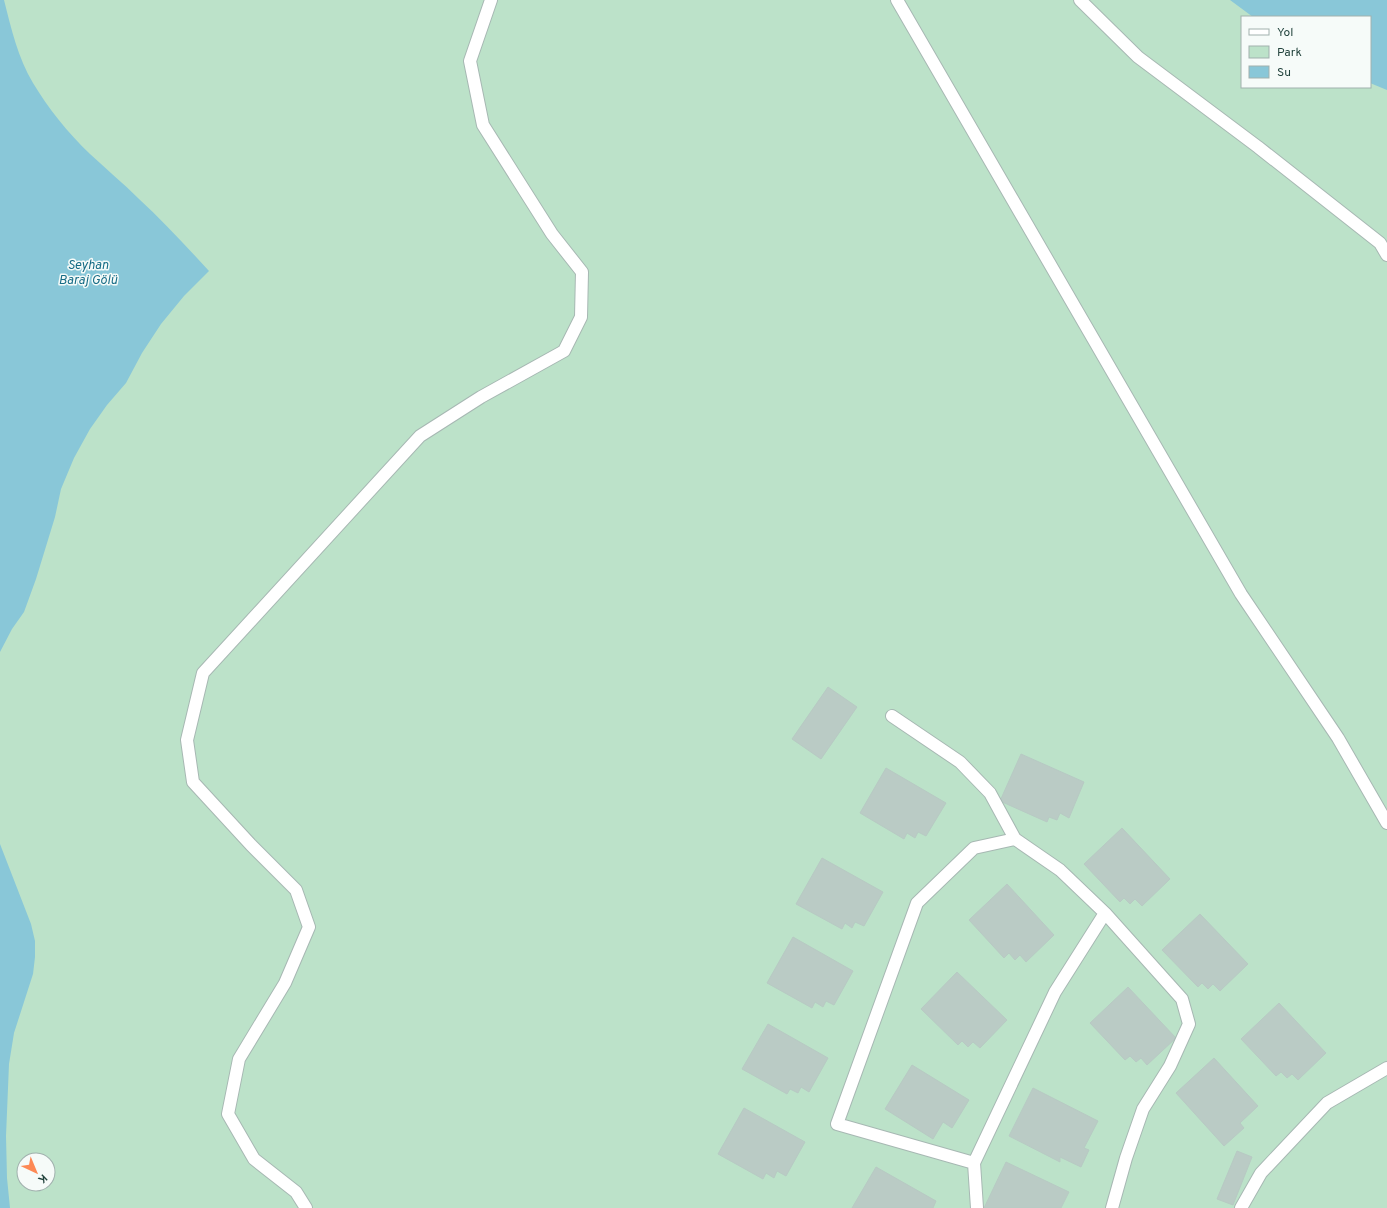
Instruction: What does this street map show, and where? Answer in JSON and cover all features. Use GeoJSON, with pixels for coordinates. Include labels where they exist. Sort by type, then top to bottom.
{"type":"FeatureCollection","features":[{"type":"Feature","properties":{"kind":"street"},"geometry":{"type":"LineString","coordinates":[[306,1208],[296,1192],[254,1159],[228,1114],[239,1059],[285,982],[309,927],[296,890],[193,782],[187,740],[203,673],[420,436],[481,397],[564,351],[581,317],[582,272],[552,234],[482,125],[470,61],[491,0]]}},
{"type":"Feature","properties":{"kind":"street"},"geometry":{"type":"LineString","coordinates":[[897,0],[1241,594],[1338,738],[1387,823]]}},
{"type":"Feature","properties":{"kind":"street"},"geometry":{"type":"LineString","coordinates":[[1080,0],[1138,57],[1258,147],[1380,243],[1387,255]]}},
{"type":"Feature","properties":{"kind":"street"},"geometry":{"type":"LineString","coordinates":[[892,716],[960,762],[990,793],[1015,839],[1060,870],[1105,913],[1182,999],[1189,1024],[1170,1066],[1143,1109],[1126,1158],[1112,1208]]}},
{"type":"Feature","properties":{"kind":"street"},"geometry":{"type":"LineString","coordinates":[[974,1163],[837,1124],[917,903],[974,848],[1015,839]]}},
{"type":"Feature","properties":{"kind":"street"},"geometry":{"type":"LineString","coordinates":[[977,1208],[974,1163],[1056,992],[1105,913]]}},
{"type":"Feature","properties":{"kind":"street"},"geometry":{"type":"LineString","coordinates":[[1241,1208],[1261,1173],[1327,1103],[1387,1068]]}},
{"type":"Feature","properties":{"kind":"green space"},"geometry":{"type":"Polygon","coordinates":[[[0,0],[1387,0],[1387,1208],[0,1208],[0,0]]]}},
{"type":"Feature","properties":{"kind":"water","name":"Seyhan Baraj Gölü"},"geometry":{"type":"Polygon","coordinates":[[[0,0],[4,0],[9,21],[23,63],[33,83],[52,111],[82,146],[157,216],[209,271],[184,296],[161,324],[142,353],[126,383],[107,405],[90,429],[74,458],[61,489],[55,517],[24,612],[12,629],[0,652],[0,0]]]}},
{"type":"Feature","properties":{"kind":"water"},"geometry":{"type":"Polygon","coordinates":[[[1230,0],[1387,0],[1387,90],[1371,83],[1371,16],[1252,16],[1230,0]]]}},
{"type":"Feature","properties":{"kind":"water"},"geometry":{"type":"Polygon","coordinates":[[[0,844],[31,924],[35,941],[33,974],[14,1033],[9,1064],[6,1136],[7,1178],[10,1208],[0,1208],[0,844]]]}},
{"type":"Feature","properties":{"kind":"building"},"geometry":{"type":"Polygon","coordinates":[[[828,687],[857,707],[821,759],[792,739],[828,687]]]}},
{"type":"Feature","properties":{"kind":"building"},"geometry":{"type":"Polygon","coordinates":[[[1021,754],[1084,782],[1069,818],[1060,813],[1057,820],[1049,817],[1047,822],[1000,801],[1021,754]]]}},
{"type":"Feature","properties":{"kind":"building"},"geometry":{"type":"Polygon","coordinates":[[[886,768],[946,803],[926,836],[918,832],[915,838],[907,833],[904,839],[860,813],[886,768]]]}},
{"type":"Feature","properties":{"kind":"building"},"geometry":{"type":"Polygon","coordinates":[[[1122,828],[1170,879],[1142,906],[1135,899],[1130,904],[1124,898],[1120,902],[1084,864],[1122,828]]]}},
{"type":"Feature","properties":{"kind":"building"},"geometry":{"type":"Polygon","coordinates":[[[822,858],[883,892],[864,926],[855,922],[852,928],[845,923],[842,929],[796,904],[822,858]]]}},
{"type":"Feature","properties":{"kind":"building"},"geometry":{"type":"Polygon","coordinates":[[[1007,884],[1054,935],[1026,962],[1020,955],[1015,960],[1009,953],[1004,958],[969,920],[1007,884]]]}},
{"type":"Feature","properties":{"kind":"building"},"geometry":{"type":"Polygon","coordinates":[[[1200,914],[1248,964],[1220,991],[1213,984],[1208,989],[1202,983],[1198,987],[1162,950],[1200,914]]]}},
{"type":"Feature","properties":{"kind":"building"},"geometry":{"type":"Polygon","coordinates":[[[793,937],[853,971],[834,1005],[826,1001],[823,1007],[815,1002],[812,1008],[767,983],[793,937]]]}},
{"type":"Feature","properties":{"kind":"building"},"geometry":{"type":"Polygon","coordinates":[[[957,972],[1007,1020],[980,1048],[973,1042],[968,1047],[962,1041],[958,1045],[921,1009],[957,972]]]}},
{"type":"Feature","properties":{"kind":"building"},"geometry":{"type":"Polygon","coordinates":[[[1128,987],[1176,1038],[1147,1065],[1141,1058],[1136,1062],[1130,1056],[1125,1060],[1090,1023],[1128,987]]]}},
{"type":"Feature","properties":{"kind":"building"},"geometry":{"type":"Polygon","coordinates":[[[1279,1003],[1326,1053],[1298,1080],[1292,1074],[1287,1078],[1281,1072],[1276,1076],[1241,1039],[1279,1003]]]}},
{"type":"Feature","properties":{"kind":"building"},"geometry":{"type":"Polygon","coordinates":[[[768,1024],[828,1058],[809,1092],[801,1087],[798,1093],[790,1089],[787,1094],[742,1069],[768,1024]]]}},
{"type":"Feature","properties":{"kind":"building"},"geometry":{"type":"Polygon","coordinates":[[[1214,1058],[1258,1106],[1240,1123],[1244,1128],[1224,1146],[1176,1093],[1214,1058]]]}},
{"type":"Feature","properties":{"kind":"building"},"geometry":{"type":"Polygon","coordinates":[[[912,1065],[969,1100],[952,1128],[943,1122],[933,1139],[885,1109],[912,1065]]]}},
{"type":"Feature","properties":{"kind":"building"},"geometry":{"type":"Polygon","coordinates":[[[1033,1088],[1098,1121],[1084,1148],[1089,1150],[1081,1167],[1060,1157],[1060,1162],[1009,1136],[1033,1088]]]}},
{"type":"Feature","properties":{"kind":"building"},"geometry":{"type":"Polygon","coordinates":[[[744,1108],[805,1142],[786,1176],[777,1171],[774,1178],[766,1173],[763,1179],[718,1154],[744,1108]]]}},
{"type":"Feature","properties":{"kind":"building"},"geometry":{"type":"Polygon","coordinates":[[[1237,1151],[1252,1157],[1233,1205],[1217,1199],[1237,1151]]]}},
{"type":"Feature","properties":{"kind":"building"},"geometry":{"type":"Polygon","coordinates":[[[1006,1162],[1069,1192],[1061,1208],[984,1208],[1006,1162]]]}},
{"type":"Feature","properties":{"kind":"building"},"geometry":{"type":"Polygon","coordinates":[[[876,1167],[936,1201],[933,1208],[852,1208],[876,1167]]]}}]}
